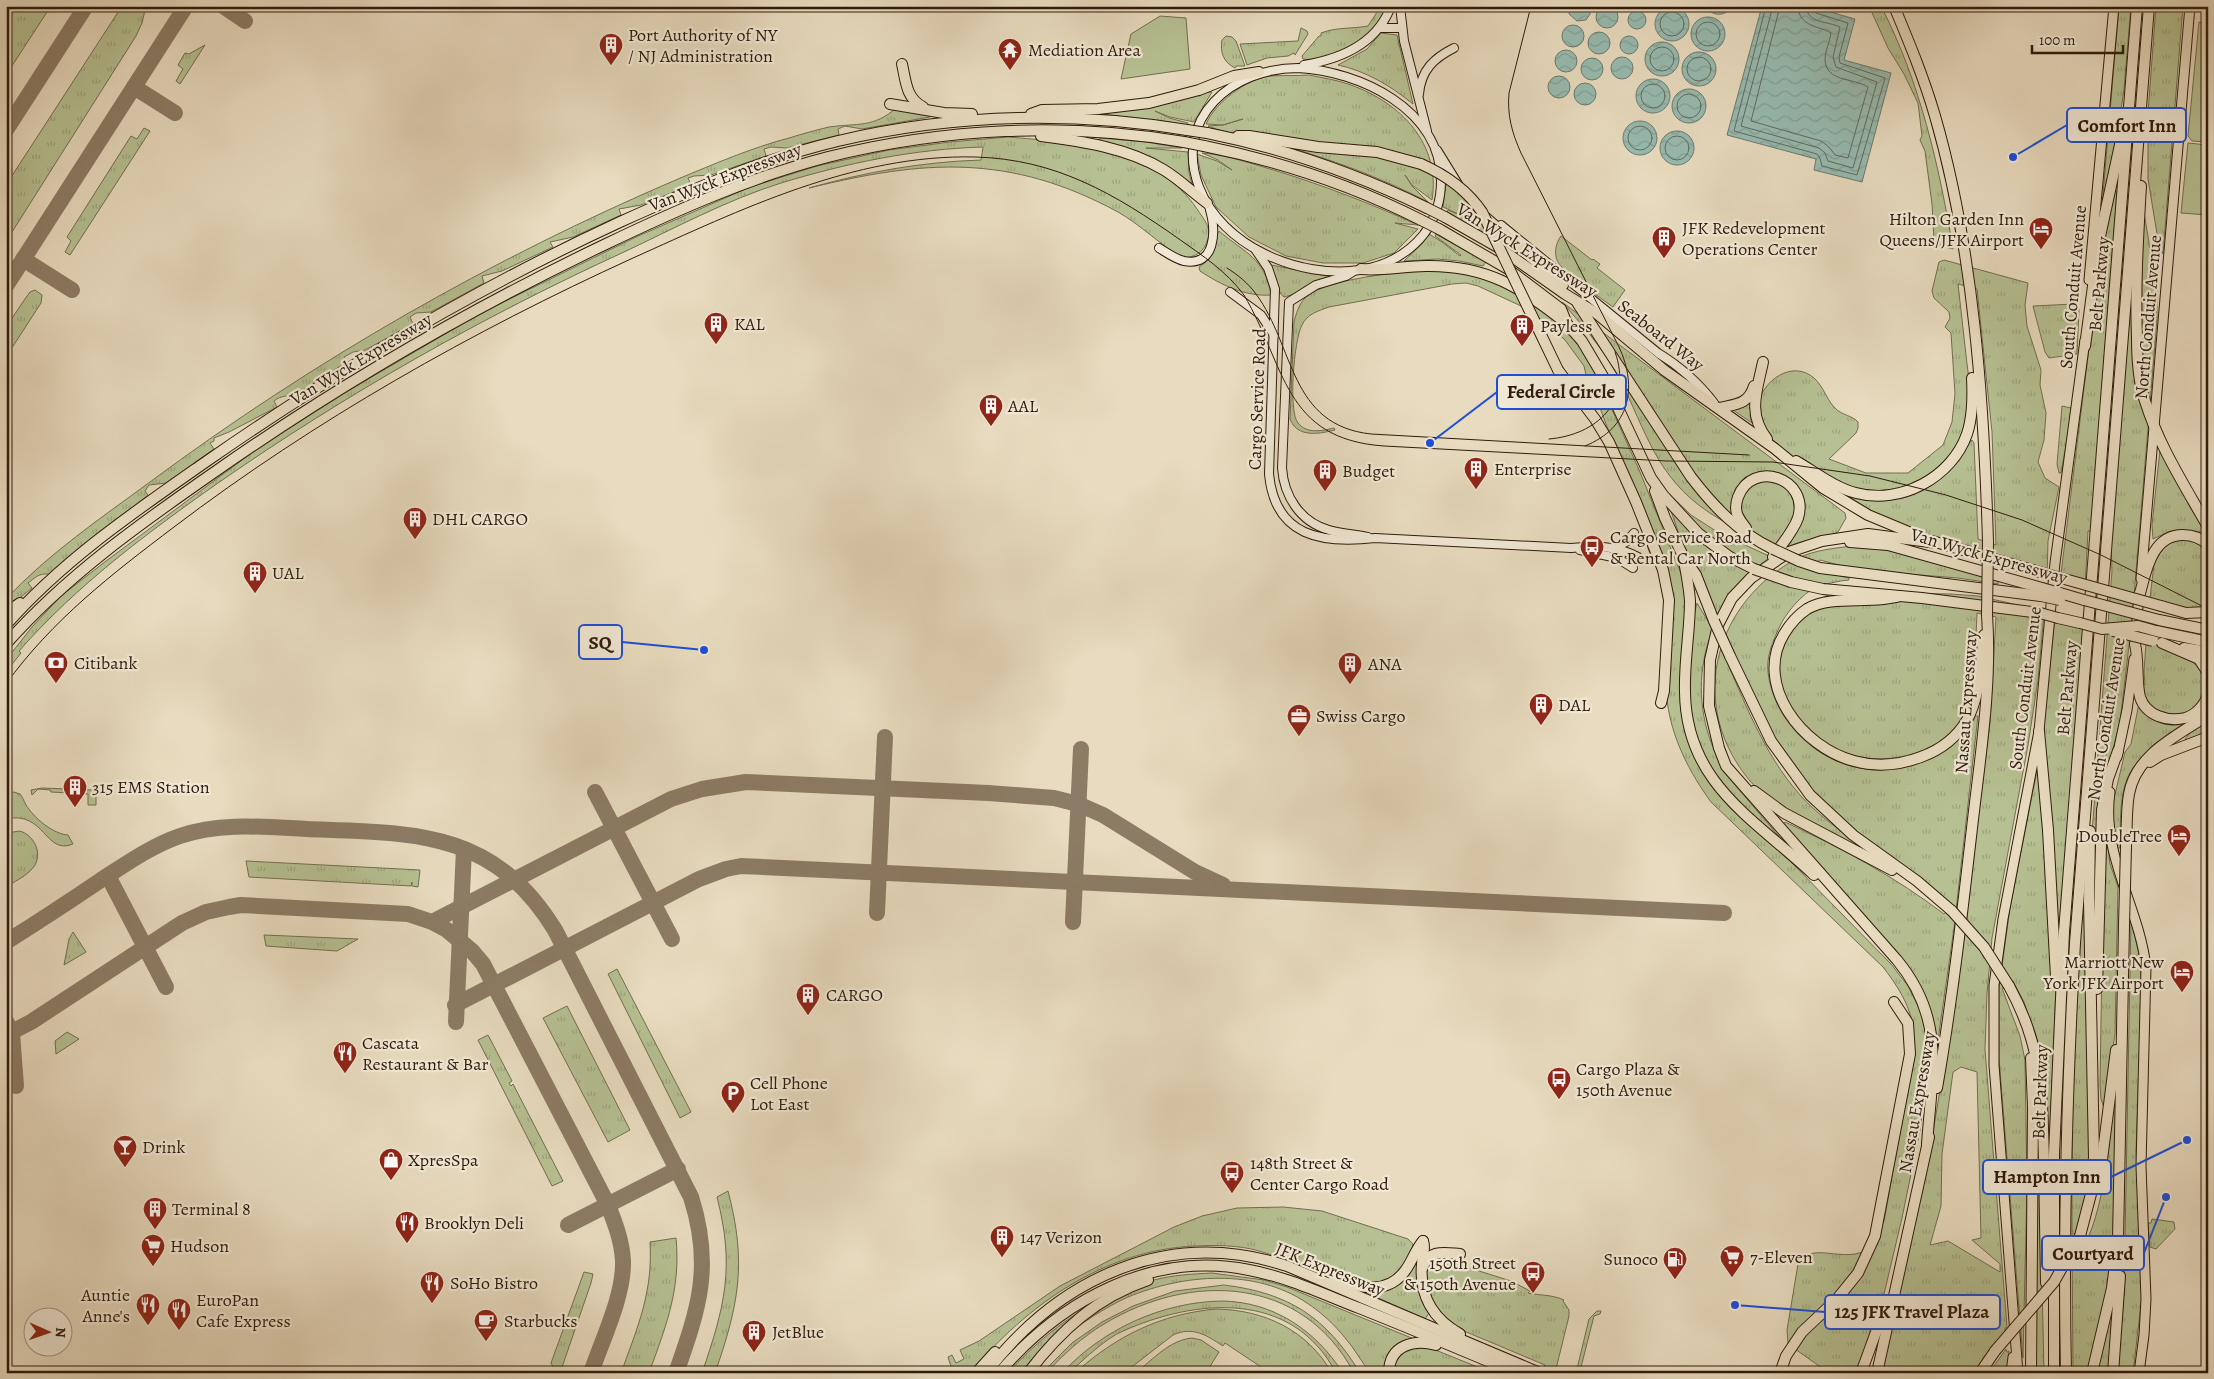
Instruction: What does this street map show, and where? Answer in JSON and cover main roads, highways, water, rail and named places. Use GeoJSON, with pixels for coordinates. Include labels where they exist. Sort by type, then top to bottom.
{"type":"FeatureCollection","features":[{"type":"Feature","properties":{"kind":"highway"},"geometry":{"type":"LineString","coordinates":[[1887,6],[1915,57]]}},
{"type":"Feature","properties":{"kind":"highway","name":"Nassau Expressway"},"geometry":{"type":"LineString","coordinates":[[1877,1373],[1927,1144],[1951,1001],[1982,746],[1989,648],[1987,615],[1988,542],[1982,417],[1971,309],[1960,232],[1940,134],[1915,57],[1894,6]]}},
{"type":"Feature","properties":{"kind":"highway","name":"Belt Parkway"},"geometry":{"type":"LineString","coordinates":[[2052,1373],[2053,1190],[2059,1017],[2067,888],[2137,6]]}},
{"type":"Feature","properties":{"kind":"highway"},"geometry":{"type":"LineString","coordinates":[[2148,11],[2150,66],[2137,244],[2136,328],[2139,375],[2144,400],[2155,428],[2208,526]]}},
{"type":"Feature","properties":{"kind":"highway","name":"Belt Parkway"},"geometry":{"type":"LineString","coordinates":[[2066,1373],[2065,1228],[2068,1086],[2075,942],[2148,11]]}},
{"type":"Feature","properties":{"kind":"highway"},"geometry":{"type":"LineString","coordinates":[[902,64],[910,97],[914,102],[928,110]]}},
{"type":"Feature","properties":{"kind":"highway"},"geometry":{"type":"LineString","coordinates":[[1024,117],[1042,110],[1098,109],[1149,103],[1199,90],[1234,76],[1259,72]]}},
{"type":"Feature","properties":{"kind":"highway"},"geometry":{"type":"LineString","coordinates":[[2085,346],[2100,235],[2130,97]]}},
{"type":"Feature","properties":{"kind":"highway"},"geometry":{"type":"LineString","coordinates":[[890,104],[950,113],[1012,118]]}},
{"type":"Feature","properties":{"kind":"highway","name":"Van Wyck Expressway"},"geometry":{"type":"LineString","coordinates":[[6,625],[51,580],[97,542],[184,478],[307,394],[454,307],[594,235],[716,180],[809,149],[907,128],[968,120],[1024,117],[1102,119],[1223,136],[1278,150],[1331,167],[1427,208],[1501,249],[1596,313],[1664,370],[1774,448],[1809,479],[1868,515],[1891,526],[1937,543]]}},
{"type":"Feature","properties":{"kind":"highway"},"geometry":{"type":"LineString","coordinates":[[1000,131],[1074,141],[1129,155],[1165,170],[1208,204]]}},
{"type":"Feature","properties":{"kind":"highway","name":"Van Wyck Expressway"},"geometry":{"type":"LineString","coordinates":[[6,644],[37,611],[87,567],[236,456],[380,364],[536,278],[698,202],[792,167],[890,144],[939,136],[1000,131],[1089,132],[1184,142],[1254,157],[1323,178],[1370,196],[1422,220],[1489,257],[1544,294],[1561,309],[1567,324],[1585,346],[1604,378],[1651,478],[1673,508],[1698,533],[1730,557],[1757,571],[1791,582],[1823,589],[1900,596],[2040,614],[2102,629],[2138,626],[2157,639],[2208,642]]}},
{"type":"Feature","properties":{"kind":"highway"},"geometry":{"type":"LineString","coordinates":[[1223,136],[1249,136],[1318,147],[1377,152],[1421,164],[1454,182],[1477,206],[1490,227],[1539,334],[1558,370],[1595,419],[1609,442],[1636,502],[1663,570],[1669,600],[1664,691],[1661,703]]}},
{"type":"Feature","properties":{"kind":"highway"},"geometry":{"type":"LineString","coordinates":[[1466,196],[1493,224],[1596,313]]}},
{"type":"Feature","properties":{"kind":"highway"},"geometry":{"type":"LineString","coordinates":[[1358,270],[1440,266],[1465,268],[1481,272],[1523,291],[1567,324]]}},
{"type":"Feature","properties":{"kind":"highway"},"geometry":{"type":"LineString","coordinates":[[1576,301],[1690,477],[1709,501],[1729,521],[1756,541],[1799,562],[1820,568],[2041,592]]}},
{"type":"Feature","properties":{"kind":"highway"},"geometry":{"type":"LineString","coordinates":[[1719,408],[1742,403],[1750,397],[1763,362],[1755,404],[1755,418],[1760,430],[1774,448],[1839,486],[1861,494],[1882,496],[1910,490],[1930,480],[1942,471],[1956,455],[1966,436],[1970,423],[1972,394],[1971,309]]}},
{"type":"Feature","properties":{"kind":"highway"},"geometry":{"type":"LineString","coordinates":[[1756,541],[1736,516],[1736,502],[1741,490],[1750,481],[1760,477],[1786,480],[1794,490],[1799,501],[1798,517],[1757,571],[1726,606],[1718,625],[1712,648],[1708,694],[1711,717],[1717,739],[1724,761],[1735,778],[1907,973],[1918,990],[1928,1016],[1933,1042],[1927,1144]]}},
{"type":"Feature","properties":{"kind":"highway"},"geometry":{"type":"LineString","coordinates":[[1651,478],[1665,518],[1683,556],[1696,575],[1714,621],[1771,741],[1810,795],[1853,835],[1918,881],[1952,912],[1984,948],[2009,986],[2028,1024],[2036,1051],[2041,1088],[2047,1330],[2052,1373]]}},
{"type":"Feature","properties":{"kind":"highway"},"geometry":{"type":"LineString","coordinates":[[1757,571],[1800,548],[1868,534],[1937,543],[2208,618]]}},
{"type":"Feature","properties":{"kind":"highway"},"geometry":{"type":"LineString","coordinates":[[2139,597],[2148,565],[2153,553],[2161,543],[2173,536],[2186,535],[2201,539],[2208,545]]}},
{"type":"Feature","properties":{"kind":"highway","name":"Van Wyck Expressway"},"geometry":{"type":"LineString","coordinates":[[1757,571],[1820,546],[1859,541],[1905,549],[2060,597],[2208,630]]}},
{"type":"Feature","properties":{"kind":"highway"},"geometry":{"type":"LineString","coordinates":[[1683,556],[1690,600],[1685,702],[1691,731],[1702,759],[1715,783],[1733,804],[1797,859],[1857,917]]}},
{"type":"Feature","properties":{"kind":"highway"},"geometry":{"type":"LineString","coordinates":[[6,613],[51,580]]}},
{"type":"Feature","properties":{"kind":"highway"},"geometry":{"type":"LineString","coordinates":[[1900,596],[1878,601],[1831,602],[1813,606],[1788,626],[1777,649],[1776,680],[1780,696],[1793,719],[1819,745],[1854,761],[1880,764],[1913,760],[1934,751],[1959,732],[1968,719],[1975,697],[1987,615]]}},
{"type":"Feature","properties":{"kind":"highway"},"geometry":{"type":"LineString","coordinates":[[2186,612],[2208,612]]}},
{"type":"Feature","properties":{"kind":"highway"},"geometry":{"type":"LineString","coordinates":[[2157,639],[2208,652]]}},
{"type":"Feature","properties":{"kind":"highway"},"geometry":{"type":"LineString","coordinates":[[2157,639],[2199,659],[2208,673]]}},
{"type":"Feature","properties":{"kind":"highway"},"geometry":{"type":"LineString","coordinates":[[2135,644],[2138,657],[2140,698],[2150,711],[2160,718],[2175,720],[2189,716],[2201,708],[2208,694]]}},
{"type":"Feature","properties":{"kind":"highway"},"geometry":{"type":"LineString","coordinates":[[2085,1226],[2094,1176],[2088,871],[2092,715]]}},
{"type":"Feature","properties":{"kind":"highway"},"geometry":{"type":"LineString","coordinates":[[2113,1373],[2121,1260],[2119,1210],[2122,990],[2128,798],[2136,774],[2151,754],[2208,715]]}},
{"type":"Feature","properties":{"kind":"highway"},"geometry":{"type":"LineString","coordinates":[[2039,731],[2048,830],[2052,934],[2059,1017]]}},
{"type":"Feature","properties":{"kind":"highway"},"geometry":{"type":"LineString","coordinates":[[2136,774],[2160,755],[2208,737]]}},
{"type":"Feature","properties":{"kind":"highway"},"geometry":{"type":"LineString","coordinates":[[1717,739],[1744,781],[1774,807],[1884,865],[1952,912]]}},
{"type":"Feature","properties":{"kind":"highway"},"geometry":{"type":"LineString","coordinates":[[2092,1050],[2099,950],[2102,810],[2108,778],[2118,751]]}},
{"type":"Feature","properties":{"kind":"highway"},"geometry":{"type":"LineString","coordinates":[[2009,986],[2026,1036],[2033,1078],[2031,1373]]}},
{"type":"Feature","properties":{"kind":"highway"},"geometry":{"type":"LineString","coordinates":[[1980,1373],[1995,1351],[2048,1290],[2066,1264],[2093,1206],[2099,1176],[2122,990]]}},
{"type":"Feature","properties":{"kind":"highway"},"geometry":{"type":"LineString","coordinates":[[1780,1373],[1786,1356],[1802,1332],[1837,1299],[1858,1273],[1875,1236],[1910,1054],[1908,1023],[1894,1002]]}},
{"type":"Feature","properties":{"kind":"highway"},"geometry":{"type":"LineString","coordinates":[[2092,1373],[2112,1288],[2119,1210]]}},
{"type":"Feature","properties":{"kind":"highway"},"geometry":{"type":"LineString","coordinates":[[1231,1253],[1261,1253],[1340,1281],[1373,1289],[1392,1284],[1401,1276],[1423,1241],[1425,1247],[1421,1272],[1425,1296],[1432,1310],[1442,1322],[1503,1357]]}},
{"type":"Feature","properties":{"kind":"highway","name":"JFK Expressway"},"geometry":{"type":"LineString","coordinates":[[986,1373],[1018,1336],[1043,1313],[1070,1293],[1099,1276],[1131,1264],[1163,1256],[1197,1252],[1231,1253],[1256,1257],[1287,1266],[1540,1373]]}},
{"type":"Feature","properties":{"kind":"highway"},"geometry":{"type":"LineString","coordinates":[[1421,1272],[1425,1260],[1432,1255],[1438,1253],[1460,1254]]}},
{"type":"Feature","properties":{"kind":"highway"},"geometry":{"type":"LineString","coordinates":[[1861,1373],[1902,1263]]}},
{"type":"Feature","properties":{"kind":"highway","name":"JFK Expressway"},"geometry":{"type":"LineString","coordinates":[[999,1373],[1026,1344],[1056,1319],[1084,1300],[1114,1285],[1146,1274],[1178,1268],[1211,1266],[1246,1269],[1290,1281],[1516,1373]]}},
{"type":"Feature","properties":{"kind":"highway"},"geometry":{"type":"LineString","coordinates":[[1028,1373],[1049,1346],[1074,1321],[1091,1308],[1126,1288],[1145,1280],[1174,1273],[1246,1269]]}},
{"type":"Feature","properties":{"kind":"highway"},"geometry":{"type":"LineString","coordinates":[[976,1373],[1014,1332],[1052,1300],[1069,1288],[1099,1276]]}},
{"type":"Feature","properties":{"kind":"highway"},"geometry":{"type":"LineString","coordinates":[[1389,1373],[1393,1356],[1402,1346],[1410,1343],[1431,1344],[1474,1355]]}},
{"type":"Feature","properties":{"kind":"main road","name":"South Conduit Avenue"},"geometry":{"type":"LineString","coordinates":[[2018,1373],[1994,1065],[1993,997],[2001,934],[2039,731],[2056,556],[2085,346],[2114,6]]}},
{"type":"Feature","properties":{"kind":"main road","name":"North Conduit Avenue"},"geometry":{"type":"LineString","coordinates":[[2139,1373],[2146,1299],[2141,1166],[2146,967],[2140,937],[2116,868],[2111,842],[2109,803],[2128,701],[2135,644],[2190,6]]}},
{"type":"Feature","properties":{"kind":"main road"},"geometry":{"type":"LineString","coordinates":[[2011,1373],[2016,1332]]}},
{"type":"Feature","properties":{"kind":"water"},"geometry":{"type":"Polygon","coordinates":[[[1570,6],[1590,6],[1590,14],[1586,20],[1577,21],[1569,14],[1570,6]]]}},
{"type":"Feature","properties":{"kind":"water"},"geometry":{"type":"Polygon","coordinates":[[[1607,6],[1615,9],[1618,17],[1615,25],[1607,28],[1599,25],[1596,17],[1599,9],[1607,6]]]}},
{"type":"Feature","properties":{"kind":"water"},"geometry":{"type":"Polygon","coordinates":[[[1704,6],[1733,6],[1723,14],[1715,14],[1704,6]]]}},
{"type":"Feature","properties":{"kind":"water"},"geometry":{"type":"Polygon","coordinates":[[[1762,6],[1809,6],[1855,19],[1844,60],[1891,73],[1862,182],[1814,170],[1816,159],[1727,135],[1762,6]]]}},
{"type":"Feature","properties":{"kind":"water"},"geometry":{"type":"Polygon","coordinates":[[[1672,7],[1684,12],[1689,24],[1684,36],[1672,41],[1660,36],[1655,24],[1660,12],[1672,7]]]}},
{"type":"Feature","properties":{"kind":"water"},"geometry":{"type":"Polygon","coordinates":[[[1637,11],[1643,14],[1646,20],[1643,26],[1637,29],[1631,26],[1628,20],[1631,14],[1637,11]]]}},
{"type":"Feature","properties":{"kind":"water"},"geometry":{"type":"Polygon","coordinates":[[[1708,17],[1720,22],[1725,34],[1720,46],[1708,51],[1696,46],[1691,34],[1696,22],[1708,17]]]}},
{"type":"Feature","properties":{"kind":"water"},"geometry":{"type":"Polygon","coordinates":[[[1573,25],[1581,28],[1584,36],[1581,44],[1573,47],[1565,44],[1562,36],[1565,28],[1573,25]]]}},
{"type":"Feature","properties":{"kind":"water"},"geometry":{"type":"Polygon","coordinates":[[[1599,32],[1607,35],[1610,43],[1607,51],[1599,54],[1591,51],[1588,43],[1591,35],[1599,32]]]}},
{"type":"Feature","properties":{"kind":"water"},"geometry":{"type":"Polygon","coordinates":[[[1629,36],[1635,39],[1638,45],[1635,51],[1629,54],[1623,51],[1620,45],[1623,39],[1629,36]]]}},
{"type":"Feature","properties":{"kind":"water"},"geometry":{"type":"Polygon","coordinates":[[[1662,42],[1674,47],[1679,59],[1674,71],[1662,76],[1650,71],[1645,59],[1650,47],[1662,42]]]}},
{"type":"Feature","properties":{"kind":"water"},"geometry":{"type":"Polygon","coordinates":[[[1566,50],[1574,53],[1577,61],[1574,69],[1566,72],[1558,69],[1555,61],[1558,53],[1566,50]]]}},
{"type":"Feature","properties":{"kind":"water"},"geometry":{"type":"Polygon","coordinates":[[[1699,52],[1711,57],[1716,69],[1711,81],[1699,86],[1687,81],[1682,69],[1687,57],[1699,52]]]}},
{"type":"Feature","properties":{"kind":"water"},"geometry":{"type":"Polygon","coordinates":[[[1622,57],[1630,60],[1633,68],[1630,76],[1622,79],[1614,76],[1611,68],[1614,60],[1622,57]]]}},
{"type":"Feature","properties":{"kind":"water"},"geometry":{"type":"Polygon","coordinates":[[[1592,58],[1600,61],[1603,69],[1600,77],[1592,80],[1584,77],[1581,69],[1584,61],[1592,58]]]}},
{"type":"Feature","properties":{"kind":"water"},"geometry":{"type":"Polygon","coordinates":[[[1559,76],[1567,79],[1570,87],[1567,95],[1559,98],[1551,95],[1548,87],[1551,79],[1559,76]]]}},
{"type":"Feature","properties":{"kind":"water"},"geometry":{"type":"Polygon","coordinates":[[[1653,79],[1665,84],[1670,96],[1665,108],[1653,113],[1641,108],[1636,96],[1641,84],[1653,79]]]}},
{"type":"Feature","properties":{"kind":"water"},"geometry":{"type":"Polygon","coordinates":[[[1585,83],[1593,86],[1596,94],[1593,102],[1585,105],[1577,102],[1574,94],[1577,86],[1585,83]]]}},
{"type":"Feature","properties":{"kind":"water"},"geometry":{"type":"Polygon","coordinates":[[[1689,89],[1701,94],[1706,106],[1701,118],[1689,123],[1677,118],[1672,106],[1677,94],[1689,89]]]}},
{"type":"Feature","properties":{"kind":"water"},"geometry":{"type":"Polygon","coordinates":[[[1640,121],[1652,126],[1657,138],[1652,150],[1640,155],[1628,150],[1623,138],[1628,126],[1640,121]]]}},
{"type":"Feature","properties":{"kind":"water"},"geometry":{"type":"Polygon","coordinates":[[[1677,131],[1689,136],[1694,148],[1689,160],[1677,165],[1665,160],[1660,148],[1665,136],[1677,131]]]}},
{"type":"Feature","properties":{"kind":"tram line"},"geometry":{"type":"LineString","coordinates":[[1531,6],[1509,93],[1509,109],[1513,131],[1521,153],[1619,347],[1628,377],[1626,405],[1621,418],[1612,429],[1585,446]]}},
{"type":"Feature","properties":{"kind":"tram line"},"geometry":{"type":"LineString","coordinates":[[6,684],[43,639],[84,599],[174,527],[282,450],[338,414],[454,347],[573,286],[633,258],[756,204],[799,188],[842,175],[886,165],[930,159],[975,157],[1004,159],[1032,164],[1083,182],[1132,207],[1214,264],[1244,295],[1280,372],[1306,414],[1325,429],[1351,440],[1384,446],[1667,461],[1773,462],[1870,476],[1946,495],[2022,520],[2101,555],[2208,609]]}},
{"type":"Feature","properties":{"kind":"tram line"},"geometry":{"type":"LineString","coordinates":[[1227,268],[1250,286],[1256,294],[1269,315],[1297,380],[1309,400],[1324,416],[1344,428],[1371,434],[1749,455]]}},
{"type":"Feature","properties":{"kind":"tram line"},"geometry":{"type":"LineString","coordinates":[[1549,439],[1582,431],[1596,423],[1607,412],[1615,400],[1619,386],[1619,370],[1615,352]]}},
{"type":"Feature","properties":{"kind":"place","name":"Port Authority of NY / NJ Administration"},"geometry":{"type":"Point","coordinates":[611,66]}},
{"type":"Feature","properties":{"kind":"place","name":"Mediation Area"},"geometry":{"type":"Point","coordinates":[1010,71]}},
{"type":"Feature","properties":{"kind":"place","name":"Comfort Inn"},"geometry":{"type":"Point","coordinates":[2013,157]}},
{"type":"Feature","properties":{"kind":"place","name":"Hilton Garden Inn Queens/JFK Airport"},"geometry":{"type":"Point","coordinates":[2041,250]}},
{"type":"Feature","properties":{"kind":"place","name":"JFK Redevelopment Operations Center"},"geometry":{"type":"Point","coordinates":[1664,259]}},
{"type":"Feature","properties":{"kind":"place","name":"KAL"},"geometry":{"type":"Point","coordinates":[716,345]}},
{"type":"Feature","properties":{"kind":"place","name":"Payless"},"geometry":{"type":"Point","coordinates":[1522,347]}},
{"type":"Feature","properties":{"kind":"place","name":"AAL"},"geometry":{"type":"Point","coordinates":[991,427]}},
{"type":"Feature","properties":{"kind":"place","name":"Federal Circle"},"geometry":{"type":"Point","coordinates":[1430,443]}},
{"type":"Feature","properties":{"kind":"place","name":"Enterprise"},"geometry":{"type":"Point","coordinates":[1476,490]}},
{"type":"Feature","properties":{"kind":"place","name":"Budget"},"geometry":{"type":"Point","coordinates":[1325,492]}},
{"type":"Feature","properties":{"kind":"place","name":"DHL CARGO"},"geometry":{"type":"Point","coordinates":[415,540]}},
{"type":"Feature","properties":{"kind":"place","name":"Cargo Service Road & Rental Car North"},"geometry":{"type":"Point","coordinates":[1592,568]}},
{"type":"Feature","properties":{"kind":"place","name":"UAL"},"geometry":{"type":"Point","coordinates":[255,594]}},
{"type":"Feature","properties":{"kind":"place","name":"SQ"},"geometry":{"type":"Point","coordinates":[704,650]}},
{"type":"Feature","properties":{"kind":"place","name":"Citibank"},"geometry":{"type":"Point","coordinates":[56,684]}},
{"type":"Feature","properties":{"kind":"place","name":"ANA"},"geometry":{"type":"Point","coordinates":[1350,685]}},
{"type":"Feature","properties":{"kind":"place","name":"DAL"},"geometry":{"type":"Point","coordinates":[1541,726]}},
{"type":"Feature","properties":{"kind":"place","name":"Swiss Cargo"},"geometry":{"type":"Point","coordinates":[1299,737]}},
{"type":"Feature","properties":{"kind":"place","name":"315 EMS Station"},"geometry":{"type":"Point","coordinates":[75,808]}},
{"type":"Feature","properties":{"kind":"place","name":"DoubleTree"},"geometry":{"type":"Point","coordinates":[2179,857]}},
{"type":"Feature","properties":{"kind":"place","name":"Marriott New York JFK Airport"},"geometry":{"type":"Point","coordinates":[2182,993]}},
{"type":"Feature","properties":{"kind":"place","name":"CARGO"},"geometry":{"type":"Point","coordinates":[808,1016]}},
{"type":"Feature","properties":{"kind":"place","name":"Cascata Restaurant & Bar"},"geometry":{"type":"Point","coordinates":[345,1074]}},
{"type":"Feature","properties":{"kind":"place","name":"Cargo Plaza & 150th Avenue"},"geometry":{"type":"Point","coordinates":[1559,1100]}},
{"type":"Feature","properties":{"kind":"place","name":"Cell Phone Lot East"},"geometry":{"type":"Point","coordinates":[733,1114]}},
{"type":"Feature","properties":{"kind":"place","name":"Hampton Inn"},"geometry":{"type":"Point","coordinates":[2187,1140]}},
{"type":"Feature","properties":{"kind":"place","name":"Drink"},"geometry":{"type":"Point","coordinates":[125,1168]}},
{"type":"Feature","properties":{"kind":"place","name":"XpresSpa"},"geometry":{"type":"Point","coordinates":[391,1181]}},
{"type":"Feature","properties":{"kind":"place","name":"148th Street & Center Cargo Road"},"geometry":{"type":"Point","coordinates":[1232,1194]}},
{"type":"Feature","properties":{"kind":"place","name":"Courtyard"},"geometry":{"type":"Point","coordinates":[2166,1197]}},
{"type":"Feature","properties":{"kind":"place","name":"Terminal 8"},"geometry":{"type":"Point","coordinates":[155,1230]}},
{"type":"Feature","properties":{"kind":"place","name":"Brooklyn Deli"},"geometry":{"type":"Point","coordinates":[407,1244]}},
{"type":"Feature","properties":{"kind":"place","name":"147 Verizon"},"geometry":{"type":"Point","coordinates":[1002,1258]}},
{"type":"Feature","properties":{"kind":"place","name":"Hudson"},"geometry":{"type":"Point","coordinates":[153,1267]}},
{"type":"Feature","properties":{"kind":"place","name":"7-Eleven"},"geometry":{"type":"Point","coordinates":[1732,1278]}},
{"type":"Feature","properties":{"kind":"place","name":"Sunoco"},"geometry":{"type":"Point","coordinates":[1675,1280]}},
{"type":"Feature","properties":{"kind":"place","name":"150th Street & 150th Avenue"},"geometry":{"type":"Point","coordinates":[1533,1294]}},
{"type":"Feature","properties":{"kind":"place","name":"SoHo Bistro"},"geometry":{"type":"Point","coordinates":[432,1304]}},
{"type":"Feature","properties":{"kind":"place","name":"125 JFK Travel Plaza"},"geometry":{"type":"Point","coordinates":[1735,1305]}},
{"type":"Feature","properties":{"kind":"place","name":"Auntie Anne's"},"geometry":{"type":"Point","coordinates":[148,1326]}},
{"type":"Feature","properties":{"kind":"place","name":"EuroPan Cafe Express"},"geometry":{"type":"Point","coordinates":[179,1331]}},
{"type":"Feature","properties":{"kind":"place","name":"Starbucks"},"geometry":{"type":"Point","coordinates":[486,1342]}},
{"type":"Feature","properties":{"kind":"place","name":"JetBlue"},"geometry":{"type":"Point","coordinates":[754,1353]}}]}
